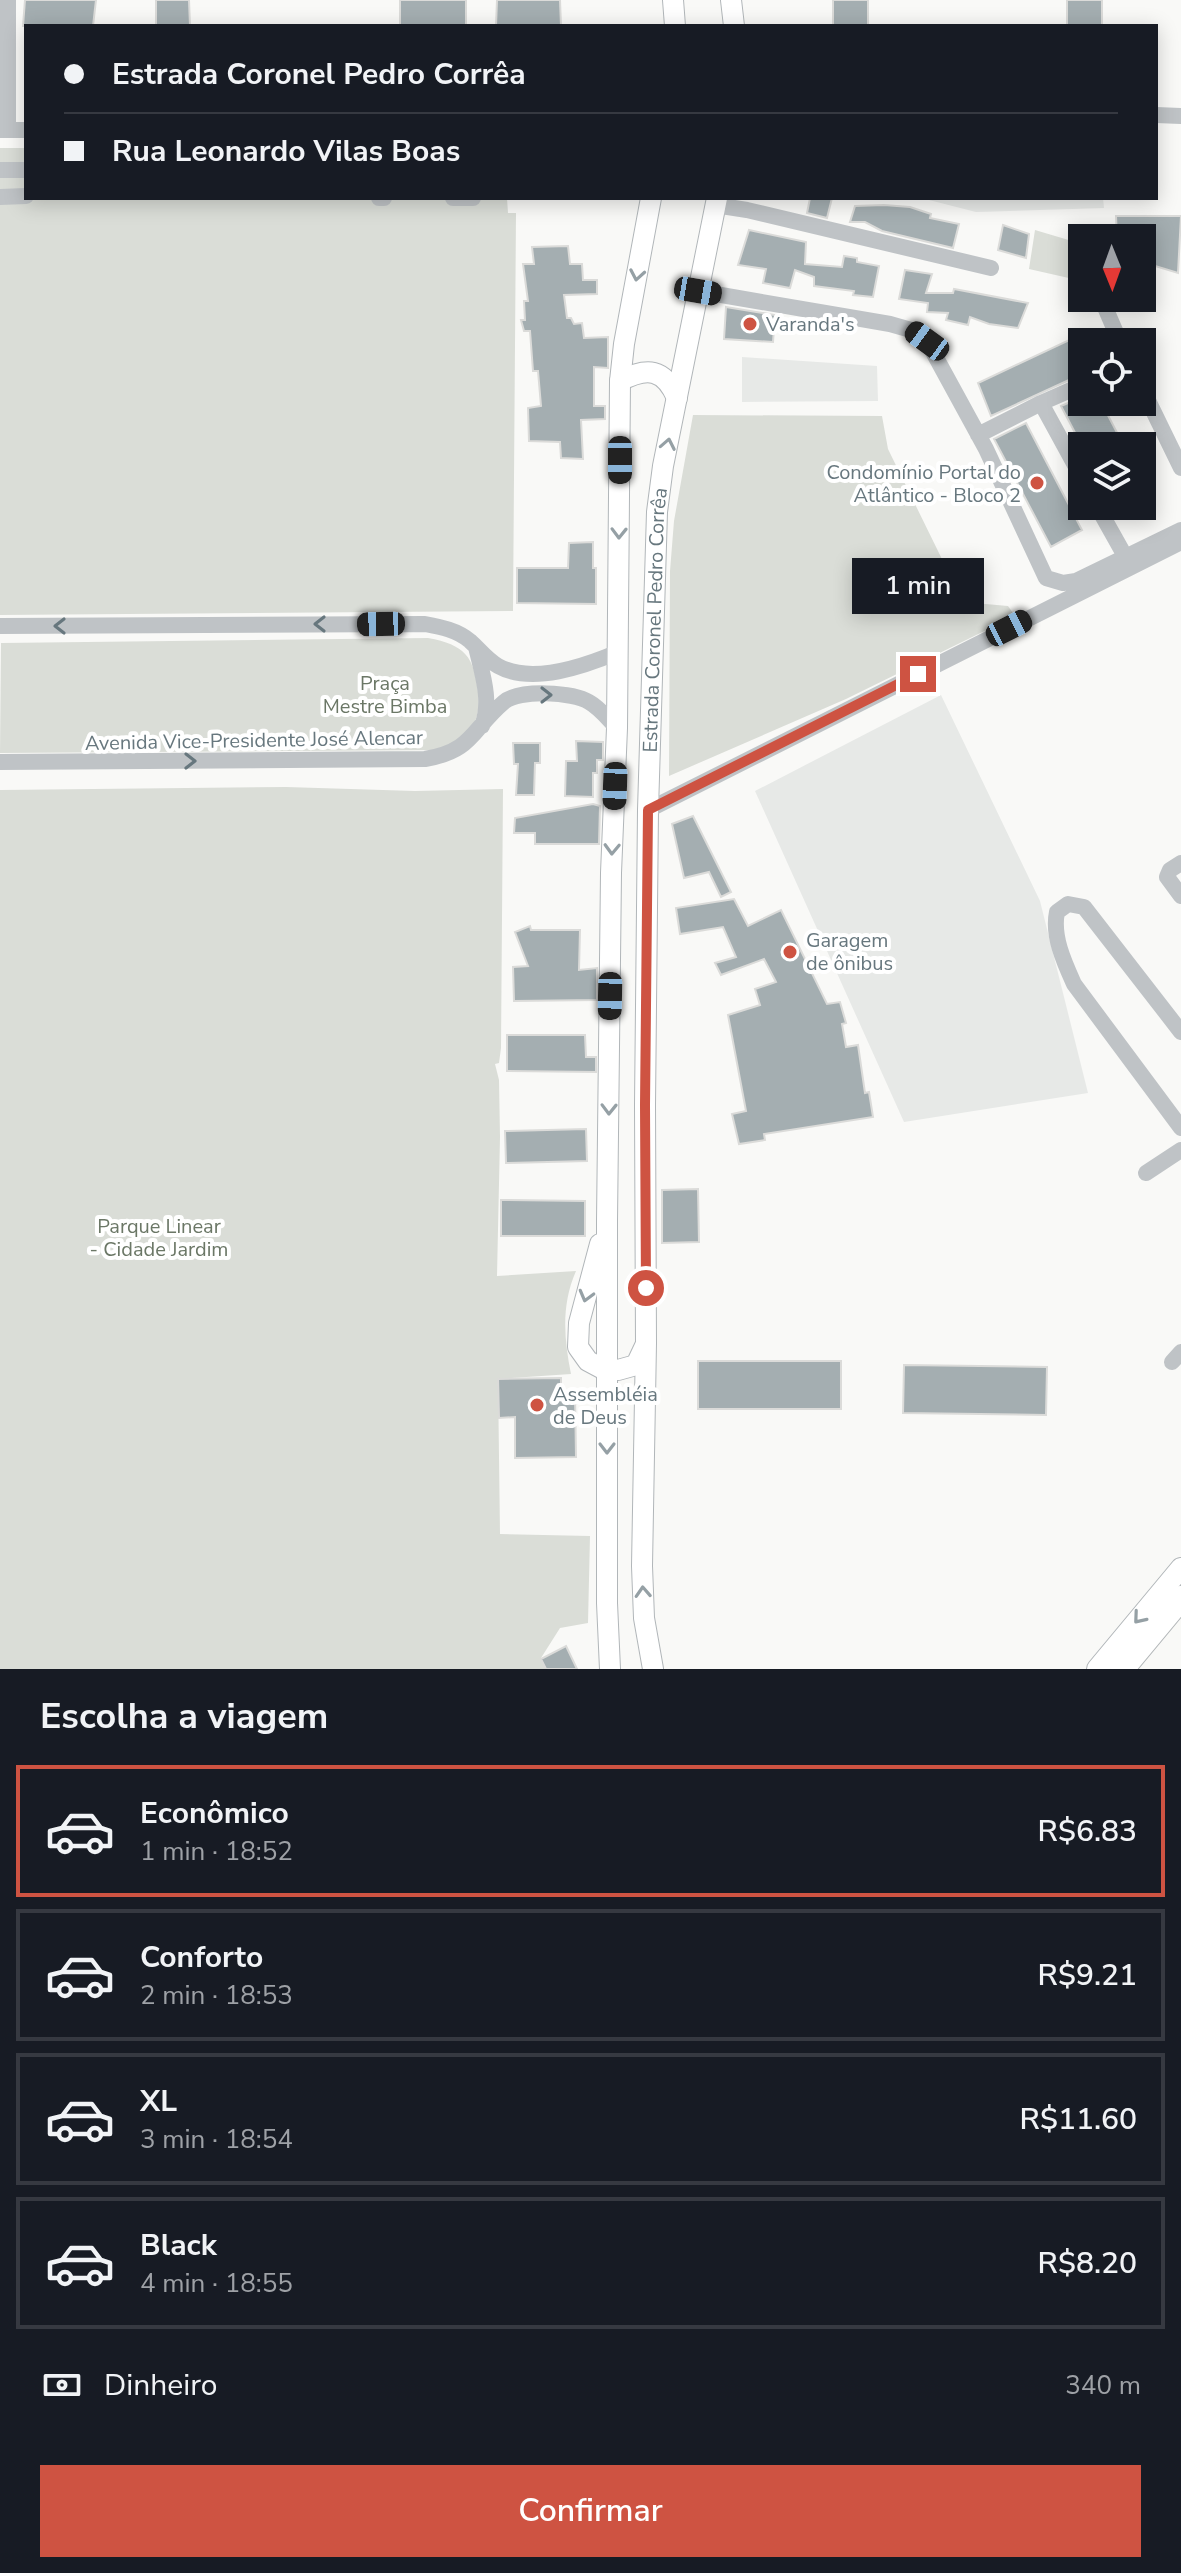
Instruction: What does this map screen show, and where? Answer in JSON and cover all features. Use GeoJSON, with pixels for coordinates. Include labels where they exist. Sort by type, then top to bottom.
{"type":"FeatureCollection","features":[{"type":"Feature","properties":{"kind":"highway"},"geometry":{"type":"LineString","coordinates":[[1122,1669],[1181,1598]]}},
{"type":"Feature","properties":{"kind":"main road"},"geometry":{"type":"LineString","coordinates":[[673,0],[675,24]]}},
{"type":"Feature","properties":{"kind":"main road"},"geometry":{"type":"LineString","coordinates":[[731,0],[734,24]]}},
{"type":"Feature","properties":{"kind":"main road","name":"Estrada Coronel Pedro Corrêa"},"geometry":{"type":"LineString","coordinates":[[610,1669],[607,1587],[607,1221],[620,381],[651,200]]}},
{"type":"Feature","properties":{"kind":"main road","name":"Estrada Coronel Pedro Corrêa"},"geometry":{"type":"LineString","coordinates":[[653,1669],[644,1618],[642,1566],[648,810],[657,512],[716,201]]}},
{"type":"Feature","properties":{"kind":"main road"},"geometry":{"type":"LineString","coordinates":[[620,381],[641,373],[657,374],[668,380],[677,398]]}},
{"type":"Feature","properties":{"kind":"main road"},"geometry":{"type":"LineString","coordinates":[[607,1221],[577,1336],[578,1347],[588,1361],[608,1370],[636,1365],[646,1343]]}},
{"type":"Feature","properties":{"kind":"main road"},"geometry":{"type":"LineString","coordinates":[[1097,1669],[1181,1568]]}},
{"type":"Feature","properties":{"kind":"street"},"geometry":{"type":"LineString","coordinates":[[8,0],[5,126],[24,120]]}},
{"type":"Feature","properties":{"kind":"street"},"geometry":{"type":"LineString","coordinates":[[1158,115],[1181,116]]}},
{"type":"Feature","properties":{"kind":"street"},"geometry":{"type":"LineString","coordinates":[[0,170],[24,170]]}},
{"type":"Feature","properties":{"kind":"street"},"geometry":{"type":"LineString","coordinates":[[0,197],[24,196]]}},
{"type":"Feature","properties":{"kind":"street"},"geometry":{"type":"LineString","coordinates":[[716,201],[991,268]]}},
{"type":"Feature","properties":{"kind":"street"},"geometry":{"type":"LineString","coordinates":[[698,291],[911,330],[927,341],[978,435],[1046,578],[1063,583],[1076,581],[1181,542]]}},
{"type":"Feature","properties":{"kind":"street"},"geometry":{"type":"LineString","coordinates":[[978,435],[1068,391]]}},
{"type":"Feature","properties":{"kind":"street"},"geometry":{"type":"LineString","coordinates":[[1041,403],[1068,452]]}},
{"type":"Feature","properties":{"kind":"street"},"geometry":{"type":"LineString","coordinates":[[1156,416],[1181,468]]}},
{"type":"Feature","properties":{"kind":"street"},"geometry":{"type":"LineString","coordinates":[[1105,520],[1128,562]]}},
{"type":"Feature","properties":{"kind":"street"},"geometry":{"type":"LineString","coordinates":[[648,810],[1128,562],[1181,530]]}},
{"type":"Feature","properties":{"kind":"street"},"geometry":{"type":"LineString","coordinates":[[0,626],[425,624],[446,628],[467,638],[498,666],[534,673],[581,667],[618,652]]}},
{"type":"Feature","properties":{"kind":"street"},"geometry":{"type":"LineString","coordinates":[[476,647],[486,692],[485,718],[481,728]]}},
{"type":"Feature","properties":{"kind":"street","name":"Avenida Vice-Presidente José Alencar"},"geometry":{"type":"LineString","coordinates":[[0,762],[425,759],[458,750],[509,699],[539,694],[577,697],[590,702],[617,728]]}},
{"type":"Feature","properties":{"kind":"street"},"geometry":{"type":"LineString","coordinates":[[1181,863],[1170,870],[1167,877],[1181,896]]}},
{"type":"Feature","properties":{"kind":"street"},"geometry":{"type":"LineString","coordinates":[[1181,1032],[1084,907],[1068,904],[1057,912],[1056,928],[1064,962],[1074,984],[1181,1128]]}},
{"type":"Feature","properties":{"kind":"street"},"geometry":{"type":"LineString","coordinates":[[1146,1173],[1181,1150]]}},
{"type":"Feature","properties":{"kind":"shaded area"},"geometry":{"type":"Polygon","coordinates":[[[929,200],[1103,200],[1104,208],[976,212],[929,200]]]}},
{"type":"Feature","properties":{"kind":"shaded area"},"geometry":{"type":"Polygon","coordinates":[[[742,357],[877,366],[878,401],[742,402],[742,357]]]}},
{"type":"Feature","properties":{"kind":"shaded area"},"geometry":{"type":"Polygon","coordinates":[[[941,695],[1040,901],[1088,1093],[904,1122],[755,791],[941,695]]]}},
{"type":"Feature","properties":{"kind":"green space"},"geometry":{"type":"Polygon","coordinates":[[[0,148],[24,148],[24,200],[507,200],[508,213],[516,213],[513,611],[0,615],[0,148]]]}},
{"type":"Feature","properties":{"kind":"green space"},"geometry":{"type":"Polygon","coordinates":[[[1035,230],[1068,240],[1068,278],[1029,269],[1035,230]]]}},
{"type":"Feature","properties":{"kind":"green space"},"geometry":{"type":"Polygon","coordinates":[[[693,415],[882,416],[888,449],[963,602],[1008,606],[1015,616],[846,699],[669,776],[670,571],[674,521],[693,415]]]}},
{"type":"Feature","properties":{"kind":"green space","name":"Praça Mestre Bimba"},"geometry":{"type":"Polygon","coordinates":[[[428,638],[451,644],[465,654],[474,669],[478,692],[478,711],[471,728],[440,750],[0,753],[1,643],[428,638]]]}},
{"type":"Feature","properties":{"kind":"green space","name":"Parque Linear - Cidade Jardim"},"geometry":{"type":"Polygon","coordinates":[[[286,787],[415,791],[503,789],[501,1048],[499,1063],[495,1064],[499,1080],[500,1137],[497,1276],[576,1271],[565,1322],[571,1374],[498,1379],[500,1534],[590,1536],[588,1623],[560,1628],[541,1658],[546,1669],[0,1669],[0,790],[286,787]]]}},
{"type":"Feature","properties":{"kind":"building"},"geometry":{"type":"Polygon","coordinates":[[[25,0],[96,0],[93,24],[23,26],[25,0]]]}},
{"type":"Feature","properties":{"kind":"building"},"geometry":{"type":"Polygon","coordinates":[[[156,0],[189,0],[190,24],[156,24],[156,0]]]}},
{"type":"Feature","properties":{"kind":"building"},"geometry":{"type":"Polygon","coordinates":[[[400,0],[466,0],[466,24],[400,24],[400,0]]]}},
{"type":"Feature","properties":{"kind":"building"},"geometry":{"type":"Polygon","coordinates":[[[497,0],[560,0],[561,24],[496,24],[497,0]]]}},
{"type":"Feature","properties":{"kind":"building"},"geometry":{"type":"Polygon","coordinates":[[[833,0],[868,0],[868,24],[833,24],[833,0]]]}},
{"type":"Feature","properties":{"kind":"building"},"geometry":{"type":"Polygon","coordinates":[[[1067,0],[1102,0],[1102,24],[1067,24],[1067,0]]]}},
{"type":"Feature","properties":{"kind":"building"},"geometry":{"type":"Polygon","coordinates":[[[810,200],[832,200],[827,218],[807,213],[810,200]]]}},
{"type":"Feature","properties":{"kind":"building"},"geometry":{"type":"Polygon","coordinates":[[[855,206],[910,207],[931,214],[930,218],[959,224],[953,248],[882,231],[865,222],[850,222],[855,206]]]}},
{"type":"Feature","properties":{"kind":"building"},"geometry":{"type":"Polygon","coordinates":[[[1116,216],[1181,216],[1178,273],[1156,266],[1156,224],[1116,224],[1116,216]]]}},
{"type":"Feature","properties":{"kind":"building"},"geometry":{"type":"Polygon","coordinates":[[[1003,225],[1029,234],[1026,258],[998,250],[1003,225]]]}},
{"type":"Feature","properties":{"kind":"building"},"geometry":{"type":"Polygon","coordinates":[[[749,230],[806,242],[805,264],[842,267],[844,256],[879,266],[873,297],[853,295],[854,291],[814,286],[814,277],[795,270],[790,288],[763,283],[766,269],[738,265],[749,230]]]}},
{"type":"Feature","properties":{"kind":"building"},"geometry":{"type":"Polygon","coordinates":[[[568,246],[570,264],[582,264],[583,280],[597,280],[597,294],[564,295],[567,318],[571,318],[574,324],[582,323],[584,338],[608,337],[608,368],[594,367],[594,406],[605,406],[605,419],[581,420],[583,459],[561,458],[560,442],[529,441],[528,408],[541,406],[538,371],[533,371],[530,331],[524,331],[521,320],[525,320],[524,301],[528,301],[523,264],[534,264],[532,247],[568,246]]]}},
{"type":"Feature","properties":{"kind":"building"},"geometry":{"type":"Polygon","coordinates":[[[905,270],[932,274],[926,293],[953,293],[954,289],[1028,303],[1018,328],[989,324],[970,317],[968,325],[946,320],[948,313],[927,312],[928,303],[899,299],[905,270]]]}},
{"type":"Feature","properties":{"kind":"building","name":"Varanda's"},"geometry":{"type":"Polygon","coordinates":[[[726,307],[775,315],[773,342],[724,339],[726,307]]]}},
{"type":"Feature","properties":{"kind":"building"},"geometry":{"type":"Polygon","coordinates":[[[1068,341],[1068,380],[991,416],[978,383],[1068,341]]]}},
{"type":"Feature","properties":{"kind":"building"},"geometry":{"type":"Polygon","coordinates":[[[1068,403],[1068,416],[1108,416],[1117,432],[1075,432],[1061,406],[1068,403]]]}},
{"type":"Feature","properties":{"kind":"building","name":"Condomínio Portal do Atlântico - Bloco 2"},"geometry":{"type":"Polygon","coordinates":[[[1026,423],[1068,503],[1068,520],[1077,520],[1082,530],[1051,547],[994,439],[1026,423]]]}},
{"type":"Feature","properties":{"kind":"building"},"geometry":{"type":"Polygon","coordinates":[[[593,542],[596,604],[517,603],[517,568],[568,568],[569,543],[593,542]]]}},
{"type":"Feature","properties":{"kind":"building"},"geometry":{"type":"Polygon","coordinates":[[[576,741],[603,742],[603,760],[597,760],[597,773],[593,773],[593,797],[565,796],[566,761],[577,761],[576,741]]]}},
{"type":"Feature","properties":{"kind":"building"},"geometry":{"type":"Polygon","coordinates":[[[513,743],[540,743],[540,763],[535,763],[534,795],[516,795],[518,764],[514,764],[513,743]]]}},
{"type":"Feature","properties":{"kind":"building"},"geometry":{"type":"Polygon","coordinates":[[[593,804],[600,806],[599,844],[535,844],[535,833],[514,833],[515,818],[593,804]]]}},
{"type":"Feature","properties":{"kind":"building"},"geometry":{"type":"Polygon","coordinates":[[[693,816],[731,892],[721,897],[709,872],[684,878],[672,824],[693,816]]]}},
{"type":"Feature","properties":{"kind":"building"},"geometry":{"type":"Polygon","coordinates":[[[734,899],[748,926],[781,910],[827,1004],[840,1002],[846,1023],[842,1024],[846,1047],[858,1045],[865,1093],[869,1092],[873,1117],[764,1134],[765,1140],[739,1144],[732,1114],[746,1111],[728,1015],[760,1005],[755,989],[776,982],[764,959],[721,975],[715,963],[736,957],[723,927],[680,934],[676,908],[734,899]]]}},
{"type":"Feature","properties":{"kind":"building"},"geometry":{"type":"Polygon","coordinates":[[[530,926],[531,930],[580,930],[579,970],[597,968],[597,1000],[514,1001],[513,967],[528,966],[515,932],[530,926]]]}},
{"type":"Feature","properties":{"kind":"building"},"geometry":{"type":"Polygon","coordinates":[[[507,1035],[585,1035],[586,1057],[596,1057],[596,1072],[507,1071],[507,1035]]]}},
{"type":"Feature","properties":{"kind":"building"},"geometry":{"type":"Polygon","coordinates":[[[586,1129],[587,1161],[506,1163],[505,1131],[586,1129]]]}},
{"type":"Feature","properties":{"kind":"building"},"geometry":{"type":"Polygon","coordinates":[[[698,1189],[699,1242],[662,1243],[662,1190],[698,1189]]]}},
{"type":"Feature","properties":{"kind":"building"},"geometry":{"type":"Polygon","coordinates":[[[501,1200],[585,1201],[585,1236],[501,1236],[501,1200]]]}},
{"type":"Feature","properties":{"kind":"building"},"geometry":{"type":"Polygon","coordinates":[[[698,1361],[841,1361],[841,1409],[698,1409],[698,1361]]]}},
{"type":"Feature","properties":{"kind":"building"},"geometry":{"type":"Polygon","coordinates":[[[904,1365],[1047,1367],[1046,1415],[903,1413],[904,1365]]]}},
{"type":"Feature","properties":{"kind":"building"},"geometry":{"type":"Polygon","coordinates":[[[561,1378],[561,1394],[575,1394],[576,1457],[515,1458],[515,1417],[499,1418],[498,1379],[561,1378]]]}},
{"type":"Feature","properties":{"kind":"building"},"geometry":{"type":"Polygon","coordinates":[[[566,1646],[577,1669],[546,1669],[541,1659],[566,1646]]]}},
{"type":"Feature","properties":{"kind":"place","name":"Varanda's"},"geometry":{"type":"Point","coordinates":[750,324]}},
{"type":"Feature","properties":{"kind":"place","name":"Condomínio Portal do Atlântico - Bloco 2"},"geometry":{"type":"Point","coordinates":[1037,483]}},
{"type":"Feature","properties":{"kind":"place","name":"Garagem de ônibus"},"geometry":{"type":"Point","coordinates":[790,952]}},
{"type":"Feature","properties":{"kind":"place","name":"Assembléia de Deus"},"geometry":{"type":"Point","coordinates":[537,1405]}},
{"type":"Feature","properties":{"kind":"route"},"geometry":{"type":"LineString","coordinates":[[646,1288],[648,810],[918,674]]}}]}
